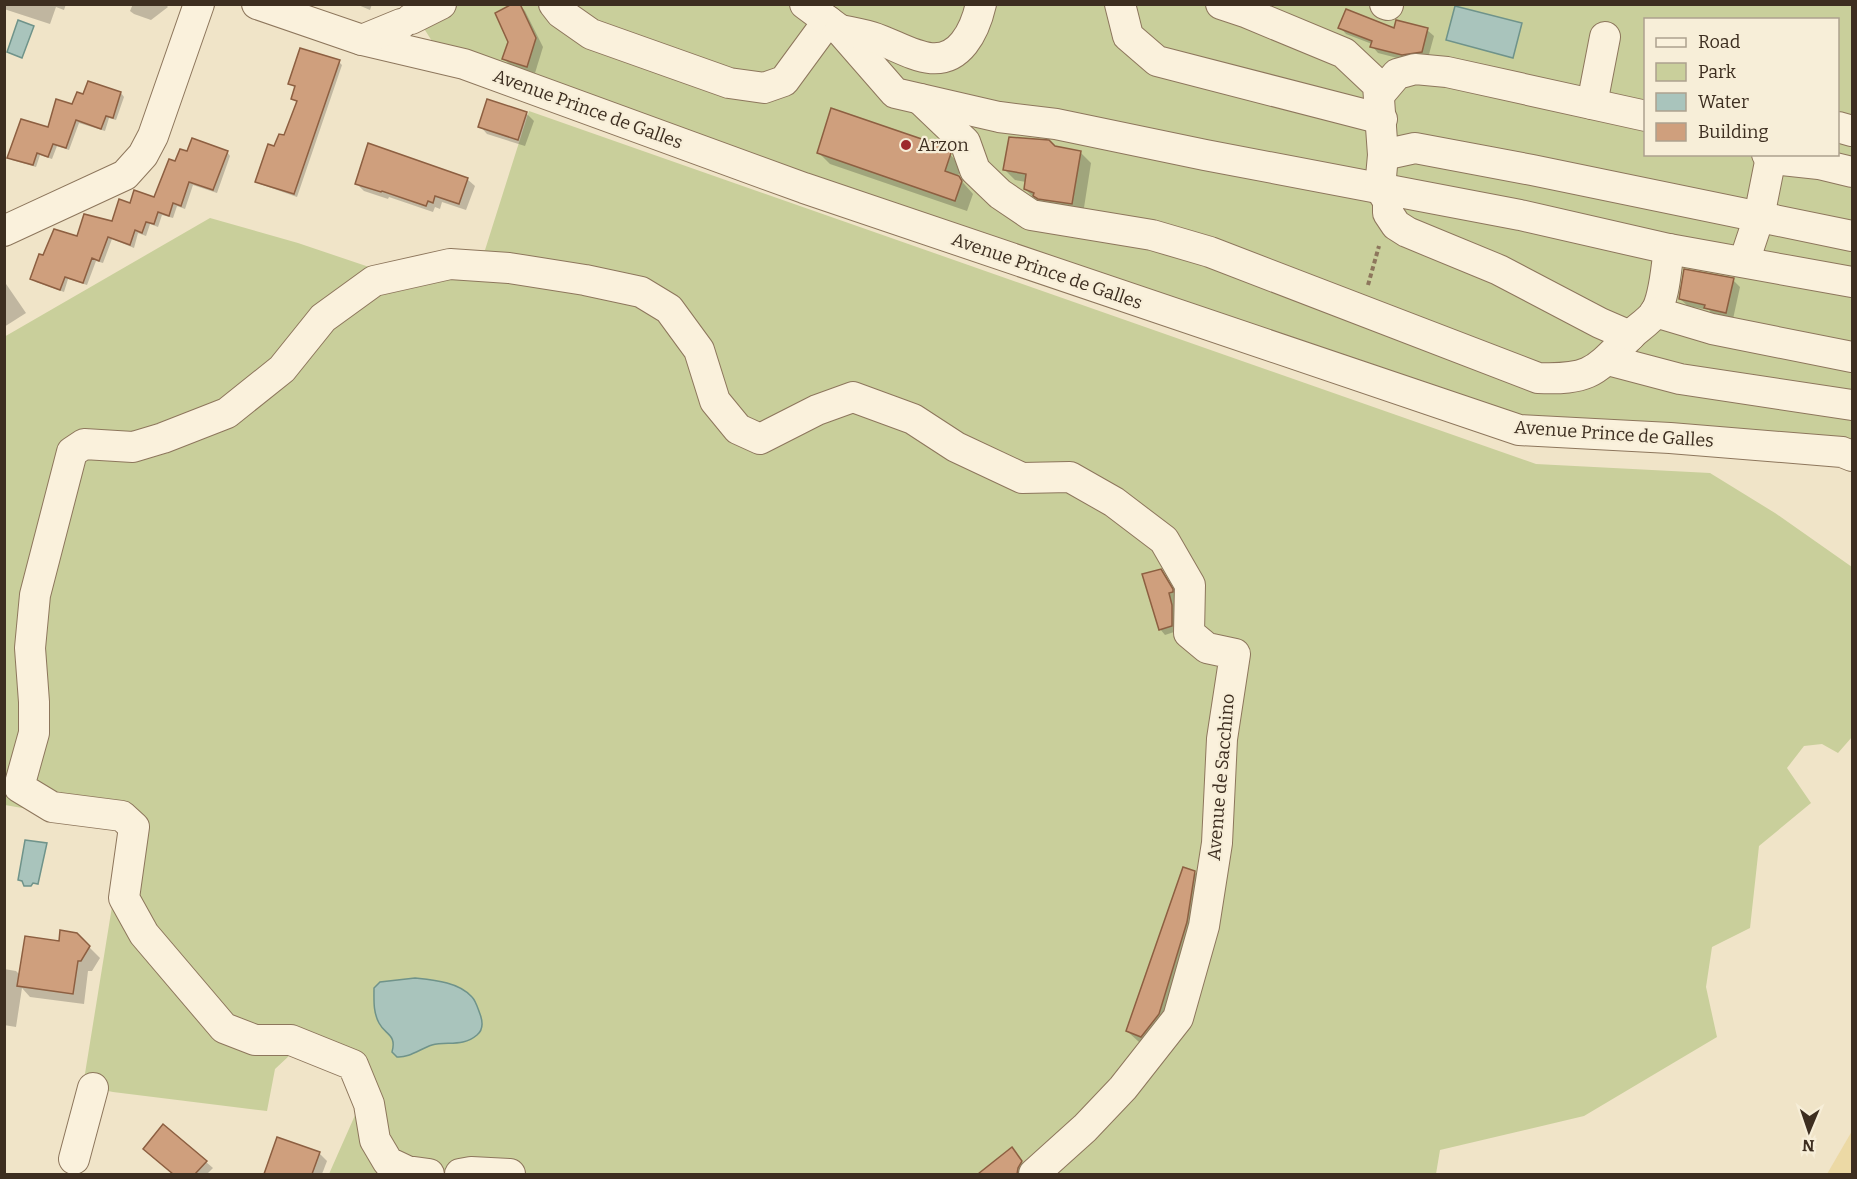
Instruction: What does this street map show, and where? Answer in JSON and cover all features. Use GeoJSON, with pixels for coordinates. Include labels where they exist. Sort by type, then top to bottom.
{"type":"FeatureCollection","features":[{"type":"Feature","properties":{"kind":"street"},"geometry":{"type":"LineString","coordinates":[[4,231],[125,175],[143,155],[153,136],[199,4]]}},
{"type":"Feature","properties":{"kind":"street","name":"Avenue Prince de Galles"},"geometry":{"type":"LineString","coordinates":[[257,4],[362,40],[464,64],[804,188],[1519,430],[1670,438],[1842,452],[1852,456]]}},
{"type":"Feature","properties":{"kind":"street"},"geometry":{"type":"LineString","coordinates":[[362,40],[441,4]]}},
{"type":"Feature","properties":{"kind":"street"},"geometry":{"type":"LineString","coordinates":[[554,4],[561,14],[591,34],[729,83],[764,88],[784,81],[825,19]]}},
{"type":"Feature","properties":{"kind":"street"},"geometry":{"type":"LineString","coordinates":[[825,19],[932,59],[945,59],[956,53],[968,38],[981,4]]}},
{"type":"Feature","properties":{"kind":"street"},"geometry":{"type":"LineString","coordinates":[[1120,4],[1128,36],[1157,61],[1381,106]]}},
{"type":"Feature","properties":{"kind":"street"},"geometry":{"type":"LineString","coordinates":[[1221,4],[1344,53],[1378,85],[1381,106],[1384,201],[1396,225],[1407,232],[1499,270],[1630,336]]}},
{"type":"Feature","properties":{"kind":"street"},"geometry":{"type":"LineString","coordinates":[[825,19],[895,93],[1004,117],[1056,124],[1204,155],[1384,201],[1520,215],[1669,249],[1852,282]]}},
{"type":"Feature","properties":{"kind":"street"},"geometry":{"type":"LineString","coordinates":[[1592,104],[1605,37]]}},
{"type":"Feature","properties":{"kind":"street"},"geometry":{"type":"LineString","coordinates":[[1381,106],[1397,74],[1415,69],[1447,72],[1644,116]]}},
{"type":"Feature","properties":{"kind":"street"},"geometry":{"type":"LineString","coordinates":[[920,98],[965,142],[975,170],[1000,195],[1031,215],[1152,235],[1210,252],[1538,378],[1564,379],[1587,375],[1608,360],[1655,312],[1664,286],[1669,249]]}},
{"type":"Feature","properties":{"kind":"street"},"geometry":{"type":"LineString","coordinates":[[965,142],[1004,117]]}},
{"type":"Feature","properties":{"kind":"street"},"geometry":{"type":"LineString","coordinates":[[1383,155],[1415,148],[1852,236]]}},
{"type":"Feature","properties":{"kind":"street"},"geometry":{"type":"LineString","coordinates":[[1744,262],[1777,156],[1852,172]]}},
{"type":"Feature","properties":{"kind":"street","name":"Avenue de Sacchino"},"geometry":{"type":"LineString","coordinates":[[429,1174],[407,1171],[388,1162],[375,1140],[369,1104],[353,1065],[291,1040],[255,1040],[224,1028],[144,934],[124,898],[134,827],[122,816],[52,807],[12,783],[34,733],[30,648],[35,595],[72,452],[84,444],[133,447],[227,413],[282,369],[323,318],[374,281],[450,264],[509,268],[641,292],[669,309],[699,350],[715,401],[738,429],[759,439],[817,410],[853,397],[913,419],[956,447],[1022,478],[1070,477],[1114,502],[1164,540],[1190,585],[1189,633],[1207,648],[1235,654],[1221,739],[1217,843],[1204,926],[1178,1018],[1123,1088],[1034,1174]]}},
{"type":"Feature","properties":{"kind":"street"},"geometry":{"type":"LineString","coordinates":[[1655,312],[1712,329],[1852,357]]}},
{"type":"Feature","properties":{"kind":"street"},"geometry":{"type":"LineString","coordinates":[[1608,360],[1680,379],[1852,405]]}},
{"type":"Feature","properties":{"kind":"street"},"geometry":{"type":"LineString","coordinates":[[74,1159],[93,1088]]}},
{"type":"Feature","properties":{"kind":"street"},"geometry":{"type":"LineString","coordinates":[[460,1174],[471,1172],[510,1174]]}},
{"type":"Feature","properties":{"kind":"path"},"geometry":{"type":"LineString","coordinates":[[1361,310],[1384,201]]}},
{"type":"Feature","properties":{"kind":"green space"},"geometry":{"type":"Polygon","coordinates":[[[409,5],[1852,5],[1852,442],[1528,418],[437,49],[409,5]]]}},
{"type":"Feature","properties":{"kind":"green space"},"geometry":{"type":"Polygon","coordinates":[[[529,111],[1536,464],[1710,473],[1775,513],[1852,567],[1852,737],[1838,753],[1822,744],[1804,746],[1787,768],[1811,803],[1759,846],[1750,928],[1712,947],[1706,987],[1717,1037],[1584,1116],[1440,1150],[1436,1174],[329,1174],[356,1113],[358,1086],[342,1066],[290,1055],[275,1069],[267,1111],[113,1092],[83,1086],[125,826],[5,805],[4,337],[210,218],[298,243],[378,270],[485,250],[529,111]]]}},
{"type":"Feature","properties":{"kind":"sand"},"geometry":{"type":"Polygon","coordinates":[[[1852,1131],[1852,1174],[1827,1174],[1852,1131]]]}},
{"type":"Feature","properties":{"kind":"water"},"geometry":{"type":"Polygon","coordinates":[[[1455,6],[1522,23],[1513,58],[1446,40],[1455,6]]]}},
{"type":"Feature","properties":{"kind":"water"},"geometry":{"type":"Polygon","coordinates":[[[18,20],[34,26],[22,58],[7,52],[18,20]]]}},
{"type":"Feature","properties":{"kind":"water"},"geometry":{"type":"Polygon","coordinates":[[[25,840],[47,843],[38,884],[33,883],[31,886],[24,886],[22,881],[18,880],[25,840]]]}},
{"type":"Feature","properties":{"kind":"water"},"geometry":{"type":"Polygon","coordinates":[[[415,978],[446,983],[467,992],[475,1001],[481,1017],[482,1026],[479,1033],[466,1041],[432,1045],[410,1055],[397,1057],[392,1052],[392,1038],[381,1027],[377,1019],[374,988],[380,982],[415,978]]]}},
{"type":"Feature","properties":{"kind":"building"},"geometry":{"type":"Polygon","coordinates":[[[512,4],[520,4],[536,38],[527,67],[502,59],[508,42],[495,13],[512,4]]]}},
{"type":"Feature","properties":{"kind":"building"},"geometry":{"type":"Polygon","coordinates":[[[1346,9],[1394,28],[1396,20],[1428,28],[1422,52],[1402,55],[1370,47],[1372,41],[1338,28],[1346,9]]]}},
{"type":"Feature","properties":{"kind":"building"},"geometry":{"type":"Polygon","coordinates":[[[300,48],[340,60],[294,194],[255,182],[268,144],[274,146],[279,134],[284,135],[297,101],[291,99],[295,86],[288,84],[300,48]]]}},
{"type":"Feature","properties":{"kind":"building"},"geometry":{"type":"Polygon","coordinates":[[[88,81],[121,92],[113,118],[106,116],[101,129],[76,120],[66,148],[53,144],[48,157],[37,153],[33,165],[7,158],[21,119],[48,127],[56,99],[72,104],[77,92],[83,94],[88,81]]]}},
{"type":"Feature","properties":{"kind":"building"},"geometry":{"type":"Polygon","coordinates":[[[487,99],[527,112],[518,140],[478,127],[487,99]]]}},
{"type":"Feature","properties":{"kind":"building"},"geometry":{"type":"Polygon","coordinates":[[[831,108],[945,147],[951,153],[945,171],[959,176],[962,181],[955,201],[817,153],[831,108]]]}},
{"type":"Feature","properties":{"kind":"building"},"geometry":{"type":"Polygon","coordinates":[[[1009,137],[1049,140],[1055,146],[1081,151],[1072,204],[1038,199],[1033,196],[1034,193],[1024,189],[1026,174],[1003,170],[1009,137]]]}},
{"type":"Feature","properties":{"kind":"building"},"geometry":{"type":"Polygon","coordinates":[[[192,138],[228,151],[213,190],[189,182],[181,206],[173,203],[169,216],[158,212],[154,224],[146,222],[142,233],[135,230],[130,245],[108,237],[99,261],[92,258],[83,283],[65,277],[60,290],[30,279],[39,254],[43,255],[54,229],[77,236],[84,214],[112,221],[119,199],[130,203],[134,190],[154,197],[169,159],[175,161],[180,149],[187,151],[192,138]]]}},
{"type":"Feature","properties":{"kind":"building"},"geometry":{"type":"Polygon","coordinates":[[[368,143],[468,178],[459,204],[435,196],[433,203],[428,201],[426,206],[355,184],[368,143]]]}},
{"type":"Feature","properties":{"kind":"building"},"geometry":{"type":"Polygon","coordinates":[[[1684,269],[1734,278],[1726,313],[1679,299],[1684,269]]]}},
{"type":"Feature","properties":{"kind":"building"},"geometry":{"type":"Polygon","coordinates":[[[1161,569],[1173,589],[1173,592],[1169,593],[1172,605],[1172,626],[1159,630],[1142,574],[1161,569]]]}},
{"type":"Feature","properties":{"kind":"building"},"geometry":{"type":"Polygon","coordinates":[[[1183,867],[1195,871],[1187,922],[1159,1014],[1141,1037],[1126,1031],[1183,867]]]}},
{"type":"Feature","properties":{"kind":"building"},"geometry":{"type":"Polygon","coordinates":[[[60,930],[77,933],[90,946],[81,961],[78,961],[73,994],[17,986],[25,936],[59,941],[60,930]]]}},
{"type":"Feature","properties":{"kind":"building"},"geometry":{"type":"Polygon","coordinates":[[[163,1124],[207,1161],[195,1174],[173,1174],[143,1149],[163,1124]]]}},
{"type":"Feature","properties":{"kind":"building"},"geometry":{"type":"Polygon","coordinates":[[[277,1137],[320,1152],[312,1174],[264,1174],[277,1137]]]}},
{"type":"Feature","properties":{"kind":"building"},"geometry":{"type":"Polygon","coordinates":[[[1012,1147],[1022,1161],[1017,1174],[978,1174],[1012,1147]]]}},
{"type":"Feature","properties":{"kind":"place","name":"Arzon"},"geometry":{"type":"Point","coordinates":[906,145]}}]}
